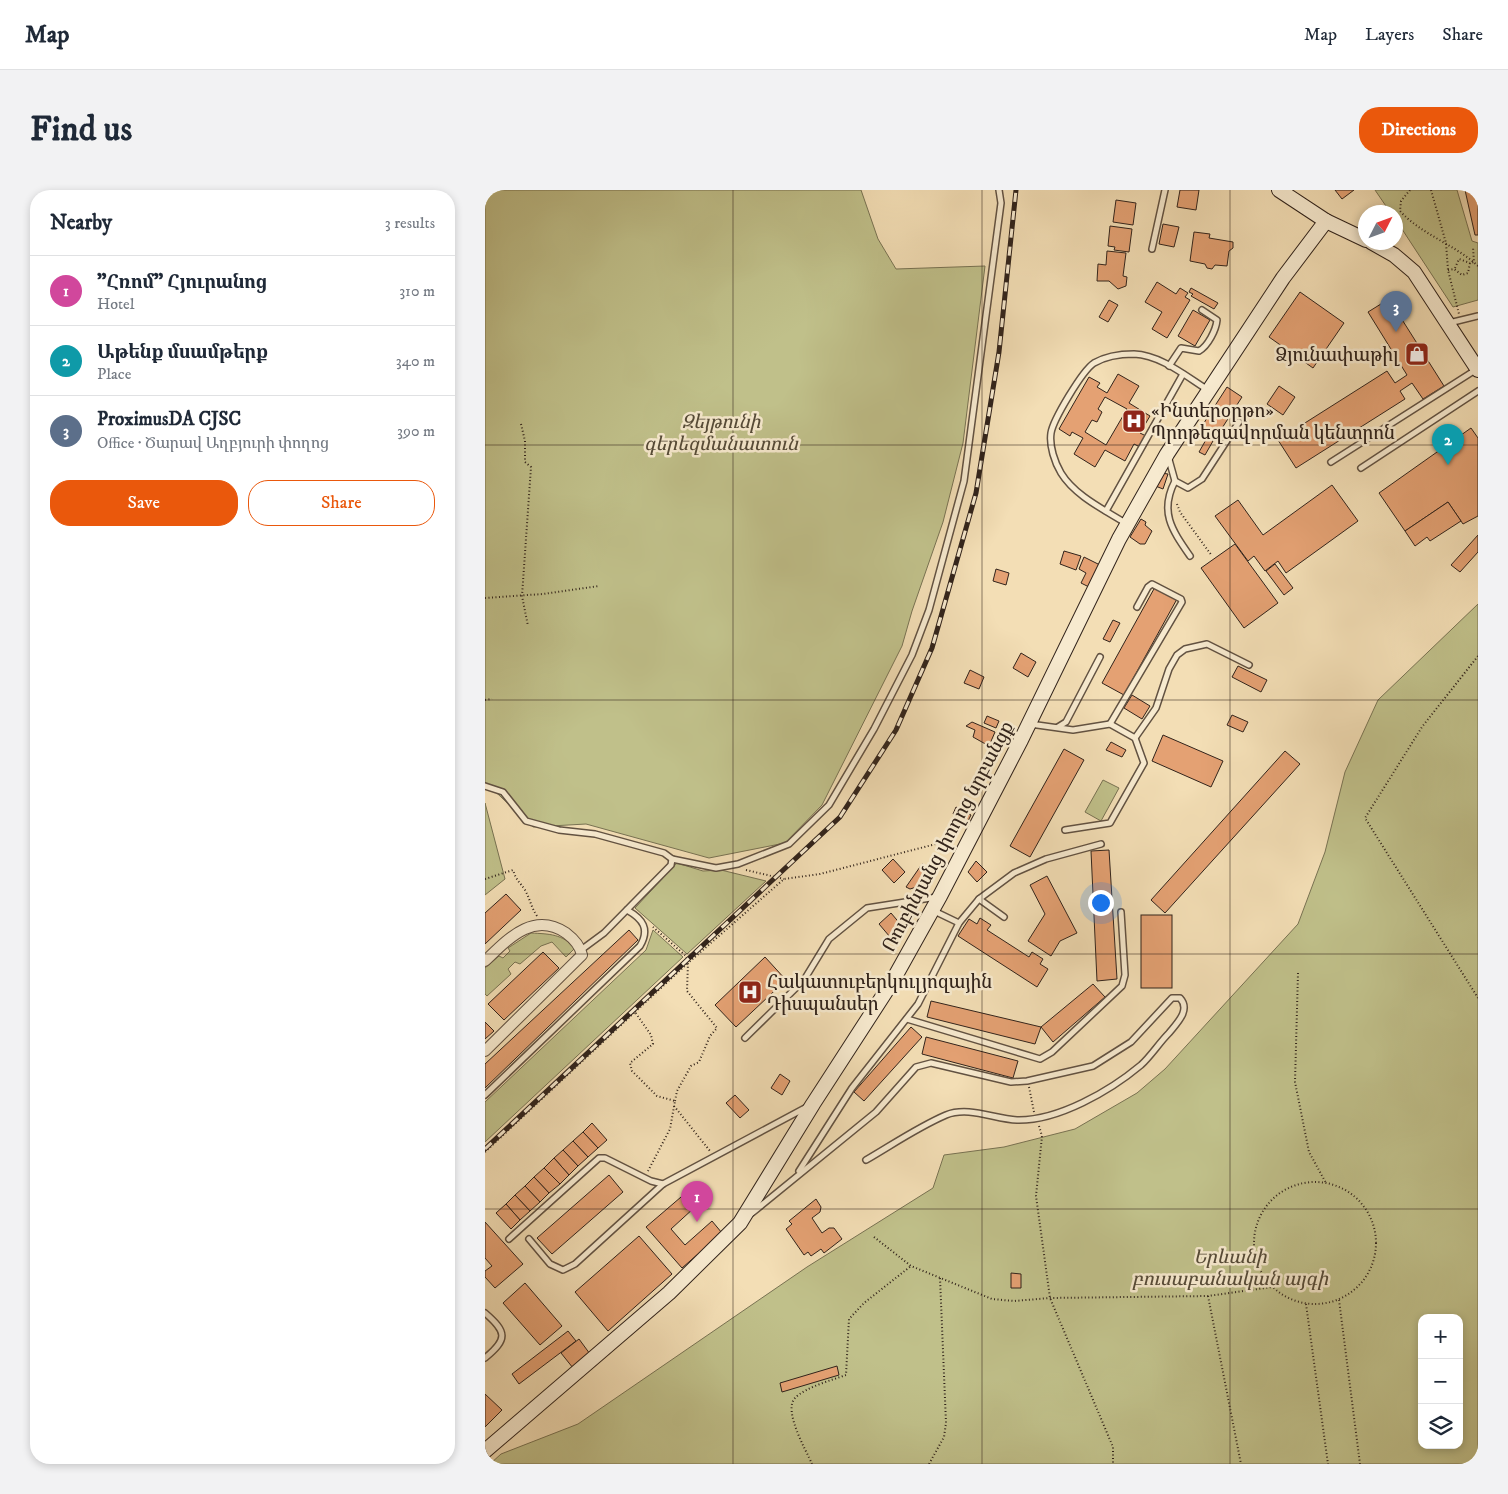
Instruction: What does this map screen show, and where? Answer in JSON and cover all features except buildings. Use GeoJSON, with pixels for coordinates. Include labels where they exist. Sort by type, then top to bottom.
{"type":"FeatureCollection","features":[{"type":"Feature","properties":{"kind":"street"},"geometry":{"type":"LineString","coordinates":[[1279,190],[1326,221],[1358,237]]}},
{"type":"Feature","properties":{"kind":"street","name":"Ռուբինյանց փողոց նրբանցք"},"geometry":{"type":"LineString","coordinates":[[485,1451],[669,1293],[740,1223],[813,1104],[892,982],[940,896],[1021,740],[1027,723],[1127,524],[1167,454],[1283,278],[1326,221]]}},
{"type":"Feature","properties":{"kind":"street"},"geometry":{"type":"LineString","coordinates":[[1385,250],[1414,272],[1478,369]]}},
{"type":"Feature","properties":{"kind":"street"},"geometry":{"type":"LineString","coordinates":[[485,961],[515,933],[525,928],[543,924],[565,932],[573,938],[581,950],[580,958],[485,1050]]}},
{"type":"Feature","properties":{"kind":"lane"},"geometry":{"type":"LineString","coordinates":[[485,786],[503,792],[526,821],[559,830],[595,834],[664,853],[672,859],[716,868],[737,864],[789,844],[829,805],[874,729],[912,655],[929,610],[964,481],[1001,202],[999,190]]}},
{"type":"Feature","properties":{"kind":"lane"},"geometry":{"type":"LineString","coordinates":[[1152,249],[1165,190]]}},
{"type":"Feature","properties":{"kind":"lane"},"geometry":{"type":"LineString","coordinates":[[1169,366],[1181,348],[1184,347],[1199,352],[1207,344],[1215,329],[1217,320],[1202,310]]}},
{"type":"Feature","properties":{"kind":"lane"},"geometry":{"type":"LineString","coordinates":[[1448,323],[1478,316]]}},
{"type":"Feature","properties":{"kind":"lane"},"geometry":{"type":"LineString","coordinates":[[1127,524],[1068,483],[1060,472],[1052,449],[1051,431],[1082,374],[1095,363],[1107,357],[1135,354],[1155,358],[1209,391]]}},
{"type":"Feature","properties":{"kind":"lane"},"geometry":{"type":"LineString","coordinates":[[1331,462],[1478,369]]}},
{"type":"Feature","properties":{"kind":"lane"},"geometry":{"type":"LineString","coordinates":[[1107,511],[1183,374]]}},
{"type":"Feature","properties":{"kind":"lane"},"geometry":{"type":"LineString","coordinates":[[1361,468],[1478,391]]}},
{"type":"Feature","properties":{"kind":"lane"},"geometry":{"type":"LineString","coordinates":[[1175,482],[1188,488],[1202,479],[1239,422]]}},
{"type":"Feature","properties":{"kind":"lane"},"geometry":{"type":"LineString","coordinates":[[1167,454],[1175,482],[1167,496],[1167,506],[1175,533],[1190,556]]}},
{"type":"Feature","properties":{"kind":"lane"},"geometry":{"type":"LineString","coordinates":[[1110,724],[1182,602],[1181,599],[1152,584],[1148,587],[1137,607]]}},
{"type":"Feature","properties":{"kind":"lane"},"geometry":{"type":"LineString","coordinates":[[1135,738],[1155,708],[1169,669],[1177,655],[1185,649],[1207,644],[1249,665]]}},
{"type":"Feature","properties":{"kind":"lane"},"geometry":{"type":"LineString","coordinates":[[1057,728],[1066,722],[1100,657]]}},
{"type":"Feature","properties":{"kind":"lane"},"geometry":{"type":"LineString","coordinates":[[1027,723],[1073,730],[1110,724],[1135,738],[1144,762],[1111,823],[1065,830]]}},
{"type":"Feature","properties":{"kind":"lane"},"geometry":{"type":"LineString","coordinates":[[796,1176],[851,1088],[907,1019],[928,987],[959,923],[979,899],[1014,873],[1054,856],[1101,844]]}},
{"type":"Feature","properties":{"kind":"lane"},"geometry":{"type":"LineString","coordinates":[[581,950],[604,933],[627,910],[671,865],[672,859]]}},
{"type":"Feature","properties":{"kind":"lane"},"geometry":{"type":"LineString","coordinates":[[745,1038],[804,980],[829,939],[867,908],[940,896]]}},
{"type":"Feature","properties":{"kind":"lane"},"geometry":{"type":"LineString","coordinates":[[979,899],[1004,917]]}},
{"type":"Feature","properties":{"kind":"lane"},"geometry":{"type":"LineString","coordinates":[[485,1095],[635,952],[645,936],[644,924],[627,910]]}},
{"type":"Feature","properties":{"kind":"lane"},"geometry":{"type":"LineString","coordinates":[[932,910],[959,923]]}},
{"type":"Feature","properties":{"kind":"lane"},"geometry":{"type":"LineString","coordinates":[[907,1019],[1040,1059],[1052,1052],[1122,986],[1125,975],[1121,912]]}},
{"type":"Feature","properties":{"kind":"lane"},"geometry":{"type":"LineString","coordinates":[[740,1223],[877,1112],[916,1067],[931,1063],[1011,1082],[1027,1081],[1093,1066],[1131,1042],[1172,998],[1180,998],[1184,1003],[1185,1010],[1179,1022],[1142,1064],[1109,1089],[1047,1117],[1018,1120],[967,1111],[947,1114],[866,1160]]}},
{"type":"Feature","properties":{"kind":"lane"},"geometry":{"type":"LineString","coordinates":[[529,1239],[550,1264],[563,1270],[575,1264],[663,1184],[813,1104]]}},
{"type":"Feature","properties":{"kind":"lane"},"geometry":{"type":"LineString","coordinates":[[509,1240],[599,1158],[605,1158],[644,1178],[663,1184]]}},
{"type":"Feature","properties":{"kind":"lane"},"geometry":{"type":"LineString","coordinates":[[485,1313],[501,1329],[503,1338],[500,1346],[485,1358]]}},
{"type":"Feature","properties":{"kind":"path"},"geometry":{"type":"LineString","coordinates":[[1410,190],[1401,201],[1400,211],[1424,232],[1446,243],[1478,266]]}},
{"type":"Feature","properties":{"kind":"path"},"geometry":{"type":"LineString","coordinates":[[1431,190],[1446,243],[1448,270],[1457,306]]}},
{"type":"Feature","properties":{"kind":"path"},"geometry":{"type":"LineString","coordinates":[[1473,247],[1474,262]]}},
{"type":"Feature","properties":{"kind":"path"},"geometry":{"type":"LineString","coordinates":[[1455,269],[1459,259],[1470,263],[1474,262]]}},
{"type":"Feature","properties":{"kind":"path"},"geometry":{"type":"LineString","coordinates":[[1448,270],[1455,269],[1462,275],[1468,273],[1470,263]]}},
{"type":"Feature","properties":{"kind":"path"},"geometry":{"type":"LineString","coordinates":[[521,424],[525,441],[525,462],[531,466],[522,596],[528,626]]}},
{"type":"Feature","properties":{"kind":"path"},"geometry":{"type":"LineString","coordinates":[[1180,512],[1212,556]]}},
{"type":"Feature","properties":{"kind":"path"},"geometry":{"type":"LineString","coordinates":[[485,598],[522,596],[599,586]]}},
{"type":"Feature","properties":{"kind":"path"},"geometry":{"type":"LineString","coordinates":[[1478,656],[1422,727],[1365,818],[1478,998]]}},
{"type":"Feature","properties":{"kind":"path"},"geometry":{"type":"LineString","coordinates":[[485,700],[492,699]]}},
{"type":"Feature","properties":{"kind":"path"},"geometry":{"type":"LineString","coordinates":[[737,864],[747,871],[784,878],[820,874],[936,844],[965,847]]}},
{"type":"Feature","properties":{"kind":"path"},"geometry":{"type":"LineString","coordinates":[[485,879],[513,870],[517,882],[524,887],[531,907],[543,924]]}},
{"type":"Feature","properties":{"kind":"path"},"geometry":{"type":"LineString","coordinates":[[485,1152],[688,963],[784,878]]}},
{"type":"Feature","properties":{"kind":"path"},"geometry":{"type":"LineString","coordinates":[[644,924],[649,924],[686,956],[688,963],[687,991],[717,1028],[710,1036],[699,1062],[691,1066],[677,1091],[670,1129],[644,1178]]}},
{"type":"Feature","properties":{"kind":"path"},"geometry":{"type":"LineString","coordinates":[[1298,973],[1295,1082],[1309,1152],[1326,1183]]}},
{"type":"Feature","properties":{"kind":"path"},"geometry":{"type":"LineString","coordinates":[[635,1012],[651,1035],[653,1044],[630,1064],[632,1071],[657,1096],[675,1101]]}},
{"type":"Feature","properties":{"kind":"path"},"geometry":{"type":"LineString","coordinates":[[1027,1081],[1042,1136],[1036,1196],[1050,1298],[1113,1447],[1113,1464]]}},
{"type":"Feature","properties":{"kind":"path"},"geometry":{"type":"LineString","coordinates":[[675,1106],[715,1156]]}},
{"type":"Feature","properties":{"kind":"path"},"geometry":{"type":"LineString","coordinates":[[1307,1182],[1326,1183],[1345,1189],[1360,1202],[1371,1218],[1376,1237],[1375,1256],[1368,1274],[1356,1290],[1339,1300],[1323,1304],[1306,1304],[1288,1298],[1272,1287],[1260,1271],[1254,1252],[1254,1233],[1261,1214],[1272,1199],[1288,1188],[1307,1182]]}},
{"type":"Feature","properties":{"kind":"path"},"geometry":{"type":"LineString","coordinates":[[874,1237],[911,1266],[992,1299],[1014,1301],[1050,1298],[1208,1296],[1272,1287]]}},
{"type":"Feature","properties":{"kind":"path"},"geometry":{"type":"LineString","coordinates":[[812,1464],[796,1429],[791,1407],[795,1398],[820,1384],[846,1375],[849,1319],[864,1303],[911,1266]]}},
{"type":"Feature","properties":{"kind":"path"},"geometry":{"type":"LineString","coordinates":[[929,1464],[944,1437],[945,1423],[940,1278]]}},
{"type":"Feature","properties":{"kind":"path"},"geometry":{"type":"LineString","coordinates":[[1208,1296],[1241,1464]]}},
{"type":"Feature","properties":{"kind":"path"},"geometry":{"type":"LineString","coordinates":[[1339,1300],[1360,1464]]}},
{"type":"Feature","properties":{"kind":"path"},"geometry":{"type":"LineString","coordinates":[[1306,1304],[1329,1464]]}},
{"type":"Feature","properties":{"kind":"green space","name":"Զեյթունի գերեզմանատուն"},"geometry":{"type":"Polygon","coordinates":[[[485,190],[861,190],[878,239],[896,269],[985,266],[963,443],[943,522],[902,646],[822,805],[785,843],[709,858],[586,824],[533,827],[485,782],[485,190]]]}},
{"type":"Feature","properties":{"kind":"green space"},"geometry":{"type":"Polygon","coordinates":[[[1375,190],[1457,190],[1472,241],[1478,243],[1478,300],[1453,307],[1403,231],[1403,205],[1385,205],[1375,190]]]}},
{"type":"Feature","properties":{"kind":"green space","name":"Երևանի բուսաբանական այգի"},"geometry":{"type":"Polygon","coordinates":[[[1478,604],[1478,1464],[490,1464],[501,1454],[578,1424],[807,1267],[933,1188],[944,1155],[1004,1147],[1075,1129],[1137,1093],[1165,1069],[1298,924],[1325,852],[1345,772],[1378,700],[1478,604]]]}},
{"type":"Feature","properties":{"kind":"green space"},"geometry":{"type":"Polygon","coordinates":[[[1103,780],[1119,788],[1101,821],[1085,812],[1103,780]]]}},
{"type":"Feature","properties":{"kind":"green space"},"geometry":{"type":"Polygon","coordinates":[[[485,803],[505,879],[485,895],[485,803]]]}},
{"type":"Feature","properties":{"kind":"green space"},"geometry":{"type":"Polygon","coordinates":[[[677,863],[703,871],[721,870],[766,881],[687,954],[635,908],[677,863]]]}},
{"type":"Feature","properties":{"kind":"green space"},"geometry":{"type":"Polygon","coordinates":[[[653,930],[683,957],[485,1142],[485,1102],[646,950],[653,930]]]}},
{"type":"Feature","properties":{"kind":"green space"},"geometry":{"type":"Polygon","coordinates":[[[531,933],[550,934],[560,937],[575,948],[566,957],[552,942],[541,946],[520,964],[515,962],[508,969],[511,974],[487,996],[485,994],[485,968],[499,956],[503,958],[510,951],[508,948],[531,933]]]}},
{"type":"Feature","properties":{"kind":"railway"},"geometry":{"type":"LineString","coordinates":[[485,1149],[840,817],[896,730],[932,648],[976,493],[999,352],[1016,190]]}},
{"type":"Feature","properties":{"kind":"place","name":"ProximusDA CJSC"},"geometry":{"type":"Point","coordinates":[1396,332]}},
{"type":"Feature","properties":{"kind":"place","name":"Ձյունափաթիլ"},"geometry":{"type":"Point","coordinates":[1417,354]}},
{"type":"Feature","properties":{"kind":"place","name":"«Ինտերօրթո» Պրոթեզավորման կենտրոն"},"geometry":{"type":"Point","coordinates":[1134,421]}},
{"type":"Feature","properties":{"kind":"place","name":"Աթենք մսամթերք"},"geometry":{"type":"Point","coordinates":[1448,465]}},
{"type":"Feature","properties":{"kind":"place","name":"Հակատուբերկուլյոզային Դիսպանսեր"},"geometry":{"type":"Point","coordinates":[750,992]}},
{"type":"Feature","properties":{"kind":"place","name":"\"Հռոմ\" Հյուրանոց"},"geometry":{"type":"Point","coordinates":[697,1222]}}]}
